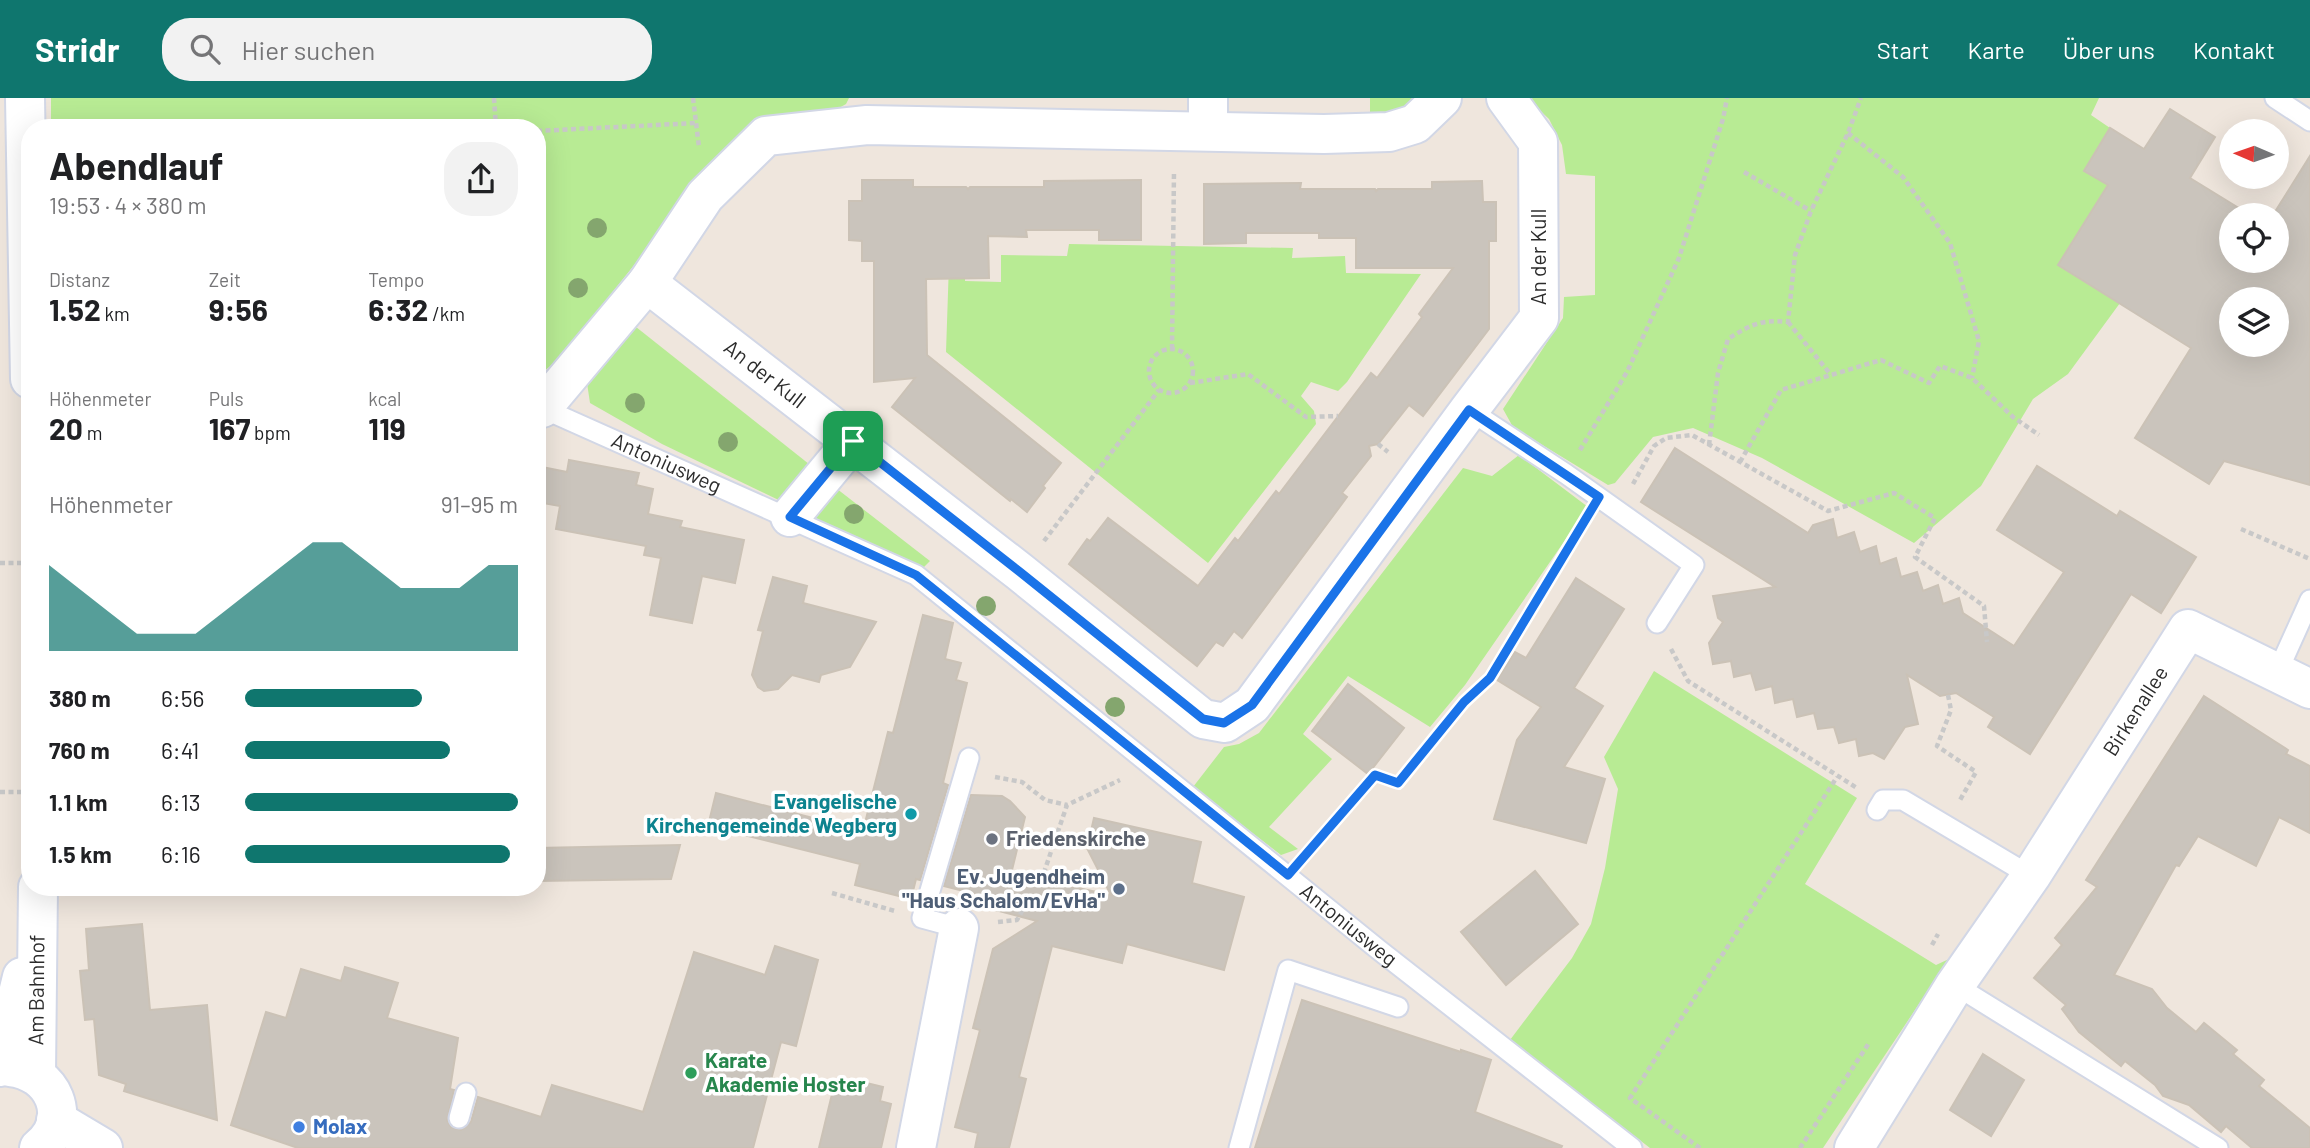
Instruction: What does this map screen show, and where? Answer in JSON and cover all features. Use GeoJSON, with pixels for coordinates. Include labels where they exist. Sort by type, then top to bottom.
{"type":"FeatureCollection","features":[{"type":"Feature","properties":{"kind":"street"},"geometry":{"type":"LineString","coordinates":[[25,98],[25,119]]}},
{"type":"Feature","properties":{"kind":"street"},"geometry":{"type":"LineString","coordinates":[[546,402],[647,283],[705,196],[766,136],[867,112],[1196,120],[1324,134],[1389,132],[1415,124],[1442,98]]}},
{"type":"Feature","properties":{"kind":"street","name":"An der Kull"},"geometry":{"type":"LineString","coordinates":[[647,283],[853,441],[1203,719],[1224,723],[1252,705],[1539,318],[1538,142],[1506,98]]}},
{"type":"Feature","properties":{"kind":"street"},"geometry":{"type":"LineString","coordinates":[[790,517],[853,441]]}},
{"type":"Feature","properties":{"kind":"street","name":"Birkenallee"},"geometry":{"type":"LineString","coordinates":[[1854,1148],[1955,985],[2031,876],[2189,629],[2294,681]]}},
{"type":"Feature","properties":{"kind":"street","name":"Am Bahnhof"},"geometry":{"type":"LineString","coordinates":[[0,986],[24,911],[26,896]]}},
{"type":"Feature","properties":{"kind":"street","name":"Am Bahnhof"},"geometry":{"type":"LineString","coordinates":[[12,1070],[38,897]]}},
{"type":"Feature","properties":{"kind":"street"},"geometry":{"type":"LineString","coordinates":[[915,1148],[959,928]]}},
{"type":"Feature","properties":{"kind":"street"},"geometry":{"type":"LineString","coordinates":[[12,1070],[46,1083],[53,1094],[48,1134],[103,1148]]}},
{"type":"Feature","properties":{"kind":"lane"},"geometry":{"type":"LineString","coordinates":[[2275,98],[2310,121]]}},
{"type":"Feature","properties":{"kind":"lane"},"geometry":{"type":"LineString","coordinates":[[1469,410],[1566,474],[1694,565],[1657,623]]}},
{"type":"Feature","properties":{"kind":"lane","name":"Antoniusweg"},"geometry":{"type":"LineString","coordinates":[[546,412],[790,517],[916,575],[1379,950],[1632,1148]]}},
{"type":"Feature","properties":{"kind":"lane","name":"Birkenallee"},"geometry":{"type":"LineString","coordinates":[[2294,681],[2310,600]]}},
{"type":"Feature","properties":{"kind":"lane"},"geometry":{"type":"LineString","coordinates":[[959,928],[922,918],[967,764]]}},
{"type":"Feature","properties":{"kind":"lane"},"geometry":{"type":"LineString","coordinates":[[1880,805],[1903,800],[2031,876]]}},
{"type":"Feature","properties":{"kind":"lane"},"geometry":{"type":"LineString","coordinates":[[1239,1148],[1288,970],[1398,1007]]}},
{"type":"Feature","properties":{"kind":"lane"},"geometry":{"type":"LineString","coordinates":[[1955,985],[2218,1148]]}},
{"type":"Feature","properties":{"kind":"lane"},"geometry":{"type":"LineString","coordinates":[[459,1118],[466,1093]]}},
{"type":"Feature","properties":{"kind":"path"},"geometry":{"type":"LineString","coordinates":[[494,98],[495,119]]}},
{"type":"Feature","properties":{"kind":"path"},"geometry":{"type":"LineString","coordinates":[[1566,474],[1627,372],[1679,258],[1723,119],[1727,98]]}},
{"type":"Feature","properties":{"kind":"path"},"geometry":{"type":"LineString","coordinates":[[1831,375],[1788,321],[1795,255],[1811,211],[1848,133],[1861,98]]}},
{"type":"Feature","properties":{"kind":"path"},"geometry":{"type":"LineString","coordinates":[[1172,349],[1196,120]]}},
{"type":"Feature","properties":{"kind":"path"},"geometry":{"type":"LineString","coordinates":[[546,131],[696,123]]}},
{"type":"Feature","properties":{"kind":"path"},"geometry":{"type":"LineString","coordinates":[[1848,133],[1903,177],[1950,243],[1979,341],[1972,378]]}},
{"type":"Feature","properties":{"kind":"path"},"geometry":{"type":"LineString","coordinates":[[1744,172],[1811,211]]}},
{"type":"Feature","properties":{"kind":"path"},"geometry":{"type":"LineString","coordinates":[[1709,445],[1718,373],[1728,339],[1751,324],[1770,320],[1788,321]]}},
{"type":"Feature","properties":{"kind":"path"},"geometry":{"type":"LineString","coordinates":[[1190,383],[1193,372],[1191,361],[1183,352],[1172,349],[1160,351],[1152,359],[1149,370],[1151,381],[1159,390],[1170,393],[1181,391],[1190,383],[1248,373],[1306,417],[1338,416]]}},
{"type":"Feature","properties":{"kind":"path"},"geometry":{"type":"LineString","coordinates":[[1740,462],[1781,390],[1881,360],[1929,383],[1940,366],[1972,378],[2013,417],[2039,435]]}},
{"type":"Feature","properties":{"kind":"path"},"geometry":{"type":"LineString","coordinates":[[1020,572],[1159,390]]}},
{"type":"Feature","properties":{"kind":"path"},"geometry":{"type":"LineString","coordinates":[[1618,511],[1654,446],[1667,438],[1692,435],[1828,510],[1894,493],[1935,518],[1915,557],[1984,606],[1987,642]]}},
{"type":"Feature","properties":{"kind":"path"},"geometry":{"type":"LineString","coordinates":[[1288,875],[1375,775],[1398,783],[1464,702],[1490,678],[1599,497]]}},
{"type":"Feature","properties":{"kind":"path"},"geometry":{"type":"LineString","coordinates":[[2241,529],[2310,559]]}},
{"type":"Feature","properties":{"kind":"path"},"geometry":{"type":"LineString","coordinates":[[0,563],[21,563]]}},
{"type":"Feature","properties":{"kind":"path"},"geometry":{"type":"LineString","coordinates":[[1657,623],[1688,681],[1880,805]]}},
{"type":"Feature","properties":{"kind":"path"},"geometry":{"type":"LineString","coordinates":[[1945,825],[1976,772],[1937,746],[1951,709],[1948,695]]}},
{"type":"Feature","properties":{"kind":"path"},"geometry":{"type":"LineString","coordinates":[[967,764],[1022,782],[1045,800],[1067,805],[1150,763]]}},
{"type":"Feature","properties":{"kind":"path"},"geometry":{"type":"LineString","coordinates":[[1700,1148],[1630,1098],[1837,777]]}},
{"type":"Feature","properties":{"kind":"path"},"geometry":{"type":"LineString","coordinates":[[0,792],[21,792]]}},
{"type":"Feature","properties":{"kind":"path"},"geometry":{"type":"LineString","coordinates":[[1041,881],[1067,805]]}},
{"type":"Feature","properties":{"kind":"path"},"geometry":{"type":"LineString","coordinates":[[832,893],[904,913]]}},
{"type":"Feature","properties":{"kind":"green space"},"geometry":{"type":"Polygon","coordinates":[[[51,98],[849,98],[846,104],[818,120],[763,120],[737,136],[560,358],[546,370],[546,119],[51,119],[51,98]]]}},
{"type":"Feature","properties":{"kind":"green space"},"geometry":{"type":"Polygon","coordinates":[[[1370,98],[1419,98],[1395,116],[1370,115],[1370,98]]]}},
{"type":"Feature","properties":{"kind":"green space"},"geometry":{"type":"Polygon","coordinates":[[[1527,98],[2099,98],[2091,115],[2110,128],[2084,171],[2108,185],[2059,265],[2120,303],[2068,374],[2033,399],[1981,486],[1914,543],[1762,458],[1693,428],[1653,437],[1615,483],[1608,485],[1513,427],[1503,409],[1563,318],[1564,297],[1595,295],[1595,176],[1566,174],[1562,145],[1549,119],[1527,98]]]}},
{"type":"Feature","properties":{"kind":"green space"},"geometry":{"type":"Polygon","coordinates":[[[1069,244],[1293,248],[1292,258],[1345,256],[1346,273],[1421,274],[1347,382],[1338,391],[1311,382],[1301,396],[1314,411],[1316,424],[1208,563],[946,352],[949,263],[966,262],[965,281],[1001,282],[1001,255],[1067,256],[1069,244]]]}},
{"type":"Feature","properties":{"kind":"green space"},"geometry":{"type":"Polygon","coordinates":[[[631,323],[819,472],[789,505],[662,444],[590,403],[587,383],[631,323]]]}},
{"type":"Feature","properties":{"kind":"green space"},"geometry":{"type":"Polygon","coordinates":[[[1519,455],[1588,507],[1465,685],[1430,727],[1348,676],[1303,734],[1332,759],[1269,827],[1298,849],[1281,855],[1193,787],[1224,747],[1239,744],[1259,733],[1463,468],[1492,476],[1519,455]]]}},
{"type":"Feature","properties":{"kind":"green space"},"geometry":{"type":"Polygon","coordinates":[[[832,485],[930,561],[921,570],[808,517],[832,485]]]}},
{"type":"Feature","properties":{"kind":"green space"},"geometry":{"type":"Polygon","coordinates":[[[1654,671],[1857,798],[1805,884],[1936,965],[1949,959],[1823,1148],[1650,1148],[1510,1040],[1572,958],[1591,924],[1605,868],[1618,789],[1604,757],[1654,671]]]}},
{"type":"Feature","properties":{"kind":"building"},"geometry":{"type":"Polygon","coordinates":[[[2170,109],[2215,137],[2190,178],[2231,203],[2219,203],[2219,273],[2289,273],[2289,203],[2281,203],[2310,156],[2310,485],[2224,461],[2209,484],[2135,438],[2191,348],[2058,265],[2108,185],[2084,171],[2110,128],[2144,149],[2170,109]]]}},
{"type":"Feature","properties":{"kind":"building"},"geometry":{"type":"Polygon","coordinates":[[[862,180],[913,180],[913,187],[968,189],[1044,187],[1044,181],[1141,180],[1141,240],[1099,240],[1099,230],[1026,230],[1027,237],[988,236],[989,278],[926,279],[927,355],[1061,463],[1027,512],[892,407],[915,378],[874,382],[874,261],[862,261],[862,241],[849,240],[849,201],[862,201],[862,180]]]}},
{"type":"Feature","properties":{"kind":"building"},"geometry":{"type":"Polygon","coordinates":[[[1482,181],[1483,202],[1496,202],[1496,241],[1489,241],[1489,329],[1423,416],[1409,405],[1378,444],[1369,446],[1371,456],[1342,493],[1347,497],[1242,638],[1234,631],[1223,646],[1216,642],[1197,666],[1069,564],[1087,539],[1090,541],[1108,518],[1198,586],[1235,538],[1238,541],[1276,491],[1279,494],[1371,373],[1377,378],[1422,317],[1419,314],[1453,268],[1356,268],[1356,238],[1319,238],[1319,233],[1246,233],[1246,243],[1204,244],[1204,184],[1301,183],[1300,189],[1376,191],[1432,189],[1432,182],[1482,181]]]}},
{"type":"Feature","properties":{"kind":"building"},"geometry":{"type":"Polygon","coordinates":[[[1675,448],[1808,533],[1813,525],[1833,519],[1837,538],[1854,532],[1860,552],[1876,546],[1880,564],[1896,558],[1901,577],[1917,572],[1923,591],[1938,585],[1943,604],[1959,598],[1963,613],[2014,646],[2064,572],[1997,530],[2037,466],[2117,516],[2120,511],[2196,557],[2161,613],[2131,594],[2030,754],[1988,727],[1994,717],[1956,693],[1940,696],[1907,675],[1918,724],[1905,727],[1884,759],[1873,753],[1859,756],[1856,739],[1839,743],[1834,727],[1818,729],[1814,713],[1797,717],[1793,699],[1775,703],[1772,686],[1756,690],[1751,673],[1734,677],[1731,661],[1713,664],[1709,643],[1723,622],[1718,618],[1713,596],[1775,587],[1641,502],[1675,448]]]}},
{"type":"Feature","properties":{"kind":"building"},"geometry":{"type":"Polygon","coordinates":[[[569,460],[639,473],[636,485],[653,489],[648,514],[682,521],[680,527],[744,540],[735,583],[702,576],[692,623],[650,615],[661,558],[644,555],[646,546],[556,529],[560,506],[546,504],[546,468],[567,472],[569,460]]]}},
{"type":"Feature","properties":{"kind":"building"},"geometry":{"type":"Polygon","coordinates":[[[773,577],[807,586],[803,603],[876,622],[850,667],[821,675],[819,682],[792,675],[778,689],[764,691],[758,687],[752,675],[763,631],[758,630],[773,577]]]}},
{"type":"Feature","properties":{"kind":"building"},"geometry":{"type":"Polygon","coordinates":[[[1576,578],[1624,609],[1574,688],[1603,706],[1564,767],[1605,779],[1586,843],[1494,819],[1517,740],[1541,707],[1497,680],[1515,652],[1526,658],[1576,578]]]}},
{"type":"Feature","properties":{"kind":"building"},"geometry":{"type":"Polygon","coordinates":[[[923,615],[953,623],[945,659],[961,663],[956,680],[967,683],[943,783],[948,785],[920,880],[916,879],[911,899],[855,885],[860,864],[708,826],[716,793],[863,831],[888,732],[893,733],[923,615]]]}},
{"type":"Feature","properties":{"kind":"building"},"geometry":{"type":"Polygon","coordinates":[[[1348,684],[1404,728],[1368,774],[1312,731],[1348,684]]]}},
{"type":"Feature","properties":{"kind":"building"},"geometry":{"type":"Polygon","coordinates":[[[2204,696],[2288,750],[2286,754],[2310,766],[2310,833],[2279,817],[2256,866],[2198,836],[2179,866],[2176,865],[2114,975],[2152,989],[2167,1008],[2196,1032],[2204,1023],[2237,1050],[2233,1054],[2264,1080],[2259,1086],[2310,1128],[2310,1148],[2252,1148],[2226,1126],[2221,1132],[2189,1105],[2163,1096],[2155,1085],[2125,1061],[2121,1066],[2079,1032],[2062,1009],[2066,1005],[2034,978],[2062,945],[2055,938],[2097,887],[2086,880],[2204,696]]]}},
{"type":"Feature","properties":{"kind":"building"},"geometry":{"type":"Polygon","coordinates":[[[971,795],[1002,796],[1025,817],[1011,874],[1111,895],[1087,848],[1094,818],[1201,842],[1192,883],[1244,897],[1224,970],[1127,944],[1122,963],[1052,946],[1019,1077],[1026,1079],[1009,1148],[975,1148],[978,1133],[955,1127],[980,1030],[973,1028],[993,949],[1037,921],[984,907],[987,897],[944,886],[971,795]]]}},
{"type":"Feature","properties":{"kind":"building"},"geometry":{"type":"Polygon","coordinates":[[[680,845],[671,879],[546,881],[546,848],[680,845]]]}},
{"type":"Feature","properties":{"kind":"building"},"geometry":{"type":"Polygon","coordinates":[[[1535,871],[1578,924],[1506,985],[1461,932],[1535,871]]]}},
{"type":"Feature","properties":{"kind":"building"},"geometry":{"type":"Polygon","coordinates":[[[142,924],[150,1010],[207,1005],[217,1120],[124,1091],[126,1084],[99,1075],[94,1019],[85,1020],[80,971],[89,970],[86,929],[142,924]]]}},
{"type":"Feature","properties":{"kind":"building"},"geometry":{"type":"Polygon","coordinates":[[[775,946],[818,960],[796,1046],[781,1042],[753,1148],[298,1148],[231,1125],[266,1012],[286,1018],[301,969],[341,981],[345,967],[398,983],[387,1018],[458,1038],[450,1089],[454,1090],[447,1120],[451,1127],[461,1130],[471,1122],[478,1097],[541,1117],[552,1085],[643,1112],[694,952],[765,975],[775,946]]]}},
{"type":"Feature","properties":{"kind":"building"},"geometry":{"type":"Polygon","coordinates":[[[1302,1000],[1491,1060],[1475,1112],[1562,1146],[1561,1148],[1255,1148],[1302,1000]]]}},
{"type":"Feature","properties":{"kind":"building"},"geometry":{"type":"Polygon","coordinates":[[[1983,1054],[2024,1080],[1991,1136],[1950,1110],[1983,1054]]]}},
{"type":"Feature","properties":{"kind":"building"},"geometry":{"type":"Polygon","coordinates":[[[850,1079],[883,1087],[880,1101],[891,1104],[881,1148],[819,1148],[833,1090],[846,1093],[850,1079]]]}},
{"type":"Feature","properties":{"kind":"place","name":"Evangelische Kirchengemeinde Wegberg"},"geometry":{"type":"Point","coordinates":[911,814]}},
{"type":"Feature","properties":{"kind":"place","name":"Friedenskirche"},"geometry":{"type":"Point","coordinates":[992,839]}},
{"type":"Feature","properties":{"kind":"place","name":"Ev. Jugendheim \"Haus Schalom/EvHa\""},"geometry":{"type":"Point","coordinates":[1119,889]}},
{"type":"Feature","properties":{"kind":"place","name":"Karate Akademie Hoster"},"geometry":{"type":"Point","coordinates":[691,1073]}},
{"type":"Feature","properties":{"kind":"place","name":"Molax"},"geometry":{"type":"Point","coordinates":[299,1127]}},
{"type":"Feature","properties":{"kind":"route"},"geometry":{"type":"LineString","coordinates":[[1469,410],[1599,497],[1490,678],[1464,702],[1398,783],[1375,775],[1288,875],[916,575],[790,517],[853,441],[1203,719],[1224,723],[1252,705],[1469,410]]}}]}
